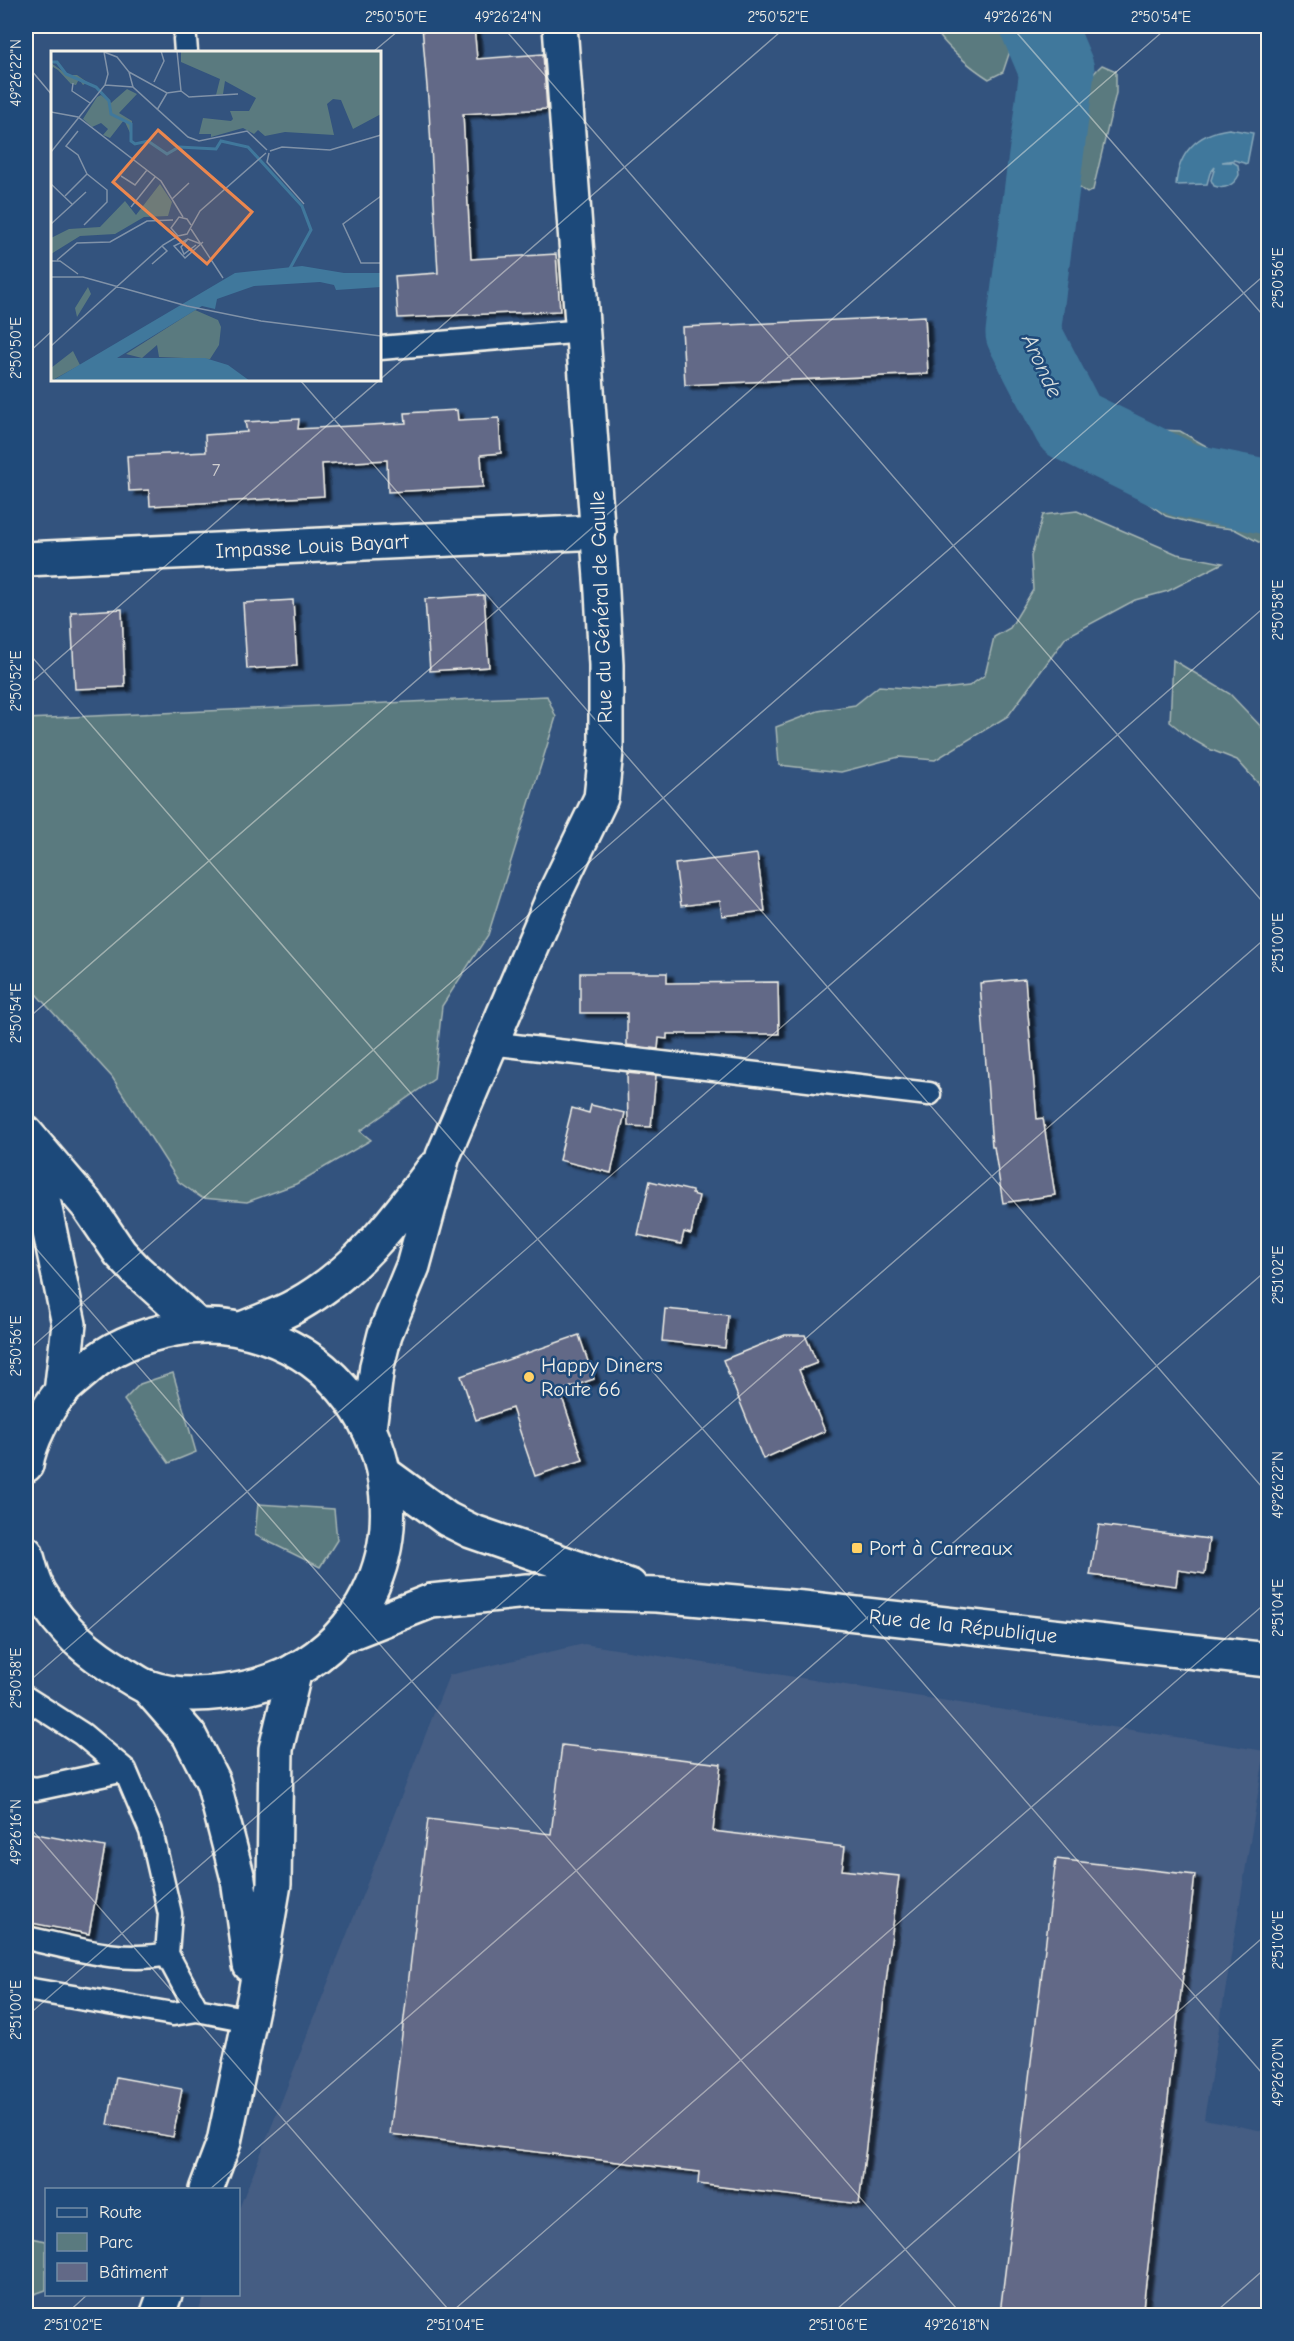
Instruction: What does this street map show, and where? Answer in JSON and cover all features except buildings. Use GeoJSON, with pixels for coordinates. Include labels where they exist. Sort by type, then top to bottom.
{"type":"FeatureCollection","features":[{"type":"Feature","properties":{"kind":"street","name":"Rue du Général de Gaulle"},"geometry":{"type":"LineString","coordinates":[[369,1429],[377,1366],[385,1334],[413,1266],[443,1156],[489,1043],[556,891],[601,798],[606,752],[606,665],[599,532],[560,26]]}},
{"type":"Feature","properties":{"kind":"street","name":"Impasse Louis Bayart"},"geometry":{"type":"LineString","coordinates":[[26,559],[599,532]]}},
{"type":"Feature","properties":{"kind":"street"},"geometry":{"type":"LineString","coordinates":[[26,1133],[88,1206],[120,1253],[197,1324]]}},
{"type":"Feature","properties":{"kind":"street"},"geometry":{"type":"LineString","coordinates":[[26,1143],[39,1180],[69,1324],[26,1465]]}},
{"type":"Feature","properties":{"kind":"street","name":"Rue du Général de Gaulle"},"geometry":{"type":"LineString","coordinates":[[242,1329],[296,1306],[361,1258],[387,1230],[443,1156]]}},
{"type":"Feature","properties":{"kind":"street"},"geometry":{"type":"LineString","coordinates":[[26,1553],[32,1585],[70,1636],[105,1663],[147,1687],[168,1692],[213,1694],[264,1684],[295,1670],[342,1636],[358,1613],[375,1581],[386,1546],[389,1510],[385,1474],[369,1429],[352,1398],[321,1366],[284,1343],[242,1329],[197,1324],[146,1334],[100,1357],[43,1413]]}},
{"type":"Feature","properties":{"kind":"street","name":"Rue de la République"},"geometry":{"type":"LineString","coordinates":[[385,1474],[447,1519],[471,1531],[657,1595]]}},
{"type":"Feature","properties":{"kind":"street","name":"Rue de la République"},"geometry":{"type":"LineString","coordinates":[[342,1636],[438,1600],[527,1592],[657,1595],[856,1613],[1269,1660]]}},
{"type":"Feature","properties":{"kind":"street"},"geometry":{"type":"LineString","coordinates":[[207,2188],[224,2142],[252,2007],[274,1884],[276,1749],[295,1670]]}},
{"type":"Feature","properties":{"kind":"street"},"geometry":{"type":"LineString","coordinates":[[147,1687],[189,1735],[213,1782],[238,1879],[252,2007]]}},
{"type":"Feature","properties":{"kind":"street"},"geometry":{"type":"LineString","coordinates":[[157,2316],[165,2296]]}},
{"type":"Feature","properties":{"kind":"lane"},"geometry":{"type":"LineString","coordinates":[[381,348],[584,331]]}},
{"type":"Feature","properties":{"kind":"lane"},"geometry":{"type":"LineString","coordinates":[[489,1043],[929,1094]]}},
{"type":"Feature","properties":{"kind":"lane"},"geometry":{"type":"LineString","coordinates":[[26,1698],[82,1734],[125,1770],[151,1832],[170,1914],[167,1954],[197,2010]]}},
{"type":"Feature","properties":{"kind":"lane"},"geometry":{"type":"LineString","coordinates":[[26,1787],[36,1789],[125,1770]]}},
{"type":"Feature","properties":{"kind":"lane"},"geometry":{"type":"LineString","coordinates":[[26,1938],[146,1959],[167,1954]]}},
{"type":"Feature","properties":{"kind":"lane"},"geometry":{"type":"LineString","coordinates":[[26,1989],[172,2014],[197,2010],[252,2007]]}},
{"type":"Feature","properties":{"kind":"shaded area"},"geometry":{"type":"Polygon","coordinates":[[[1229,129],[1253,133],[1247,164],[1234,160],[1222,162],[1233,162],[1238,165],[1239,175],[1235,182],[1225,187],[1214,186],[1211,180],[1215,167],[1210,173],[1207,184],[1176,185],[1181,163],[1191,146],[1208,135],[1229,129]]]}},
{"type":"Feature","properties":{"kind":"shaded area"},"geometry":{"type":"Polygon","coordinates":[[[584,1644],[1265,1751],[1204,2119],[1268,2132],[1268,2315],[196,2316],[205,2296],[240,2296],[240,2206],[449,1675],[584,1644]]]}},
{"type":"Feature","properties":{"kind":"green space"},"geometry":{"type":"Polygon","coordinates":[[[934,26],[1009,26],[1011,48],[1003,72],[989,79],[982,75],[950,48],[934,26]]]}},
{"type":"Feature","properties":{"kind":"green space"},"geometry":{"type":"Polygon","coordinates":[[[1102,65],[1116,71],[1116,93],[1093,190],[1087,193],[1069,180],[1073,134],[1084,89],[1102,65]]]}},
{"type":"Feature","properties":{"kind":"green space"},"geometry":{"type":"Polygon","coordinates":[[[1037,119],[1060,130],[1059,171],[1047,222],[1023,235],[1019,204],[1020,176],[1026,148],[1037,119]]]}},
{"type":"Feature","properties":{"kind":"green space"},"geometry":{"type":"Polygon","coordinates":[[[1082,394],[1139,429],[1180,431],[1251,472],[1268,477],[1268,489],[1193,466],[1178,467],[1102,424],[1091,411],[1082,394]]]}},
{"type":"Feature","properties":{"kind":"green space"},"geometry":{"type":"Polygon","coordinates":[[[1130,480],[1143,482],[1178,495],[1246,509],[1268,516],[1268,547],[1234,529],[1203,526],[1166,516],[1127,488],[1130,480]]]}},
{"type":"Feature","properties":{"kind":"green space"},"geometry":{"type":"Polygon","coordinates":[[[1077,511],[1177,554],[1223,563],[1168,591],[1135,600],[1066,637],[1008,716],[935,760],[899,757],[841,772],[779,765],[776,727],[818,711],[855,705],[879,686],[933,690],[969,686],[985,675],[994,637],[1010,628],[1033,590],[1031,556],[1043,515],[1077,511]]]}},
{"type":"Feature","properties":{"kind":"green space"},"geometry":{"type":"Polygon","coordinates":[[[1173,660],[1230,694],[1268,734],[1268,794],[1237,760],[1209,749],[1170,722],[1173,660]]]}},
{"type":"Feature","properties":{"kind":"green space"},"geometry":{"type":"Polygon","coordinates":[[[547,696],[556,717],[488,935],[442,1006],[434,1079],[360,1131],[371,1140],[296,1184],[247,1202],[202,1198],[179,1182],[112,1077],[26,983],[26,719],[547,696]]]}},
{"type":"Feature","properties":{"kind":"green space"},"geometry":{"type":"Polygon","coordinates":[[[173,1373],[196,1452],[169,1463],[124,1400],[140,1384],[173,1373]]]}},
{"type":"Feature","properties":{"kind":"green space"},"geometry":{"type":"Polygon","coordinates":[[[258,1504],[334,1509],[337,1540],[320,1567],[255,1535],[258,1504]]]}},
{"type":"Feature","properties":{"kind":"green space"},"geometry":{"type":"Polygon","coordinates":[[[26,2237],[45,2241],[45,2290],[26,2297],[26,2237]]]}},
{"type":"Feature","properties":{"kind":"waterway","name":"Aronde"},"geometry":{"type":"LineString","coordinates":[[1038,26],[1057,71],[1023,333],[1070,424],[1184,480],[1268,497]]}},
{"type":"Feature","properties":{"kind":"place","name":"Happy Diners Route 66"},"geometry":{"type":"Point","coordinates":[529,1377]}},
{"type":"Feature","properties":{"kind":"place","name":"Port à Carreaux"},"geometry":{"type":"Point","coordinates":[857,1548]}}]}
